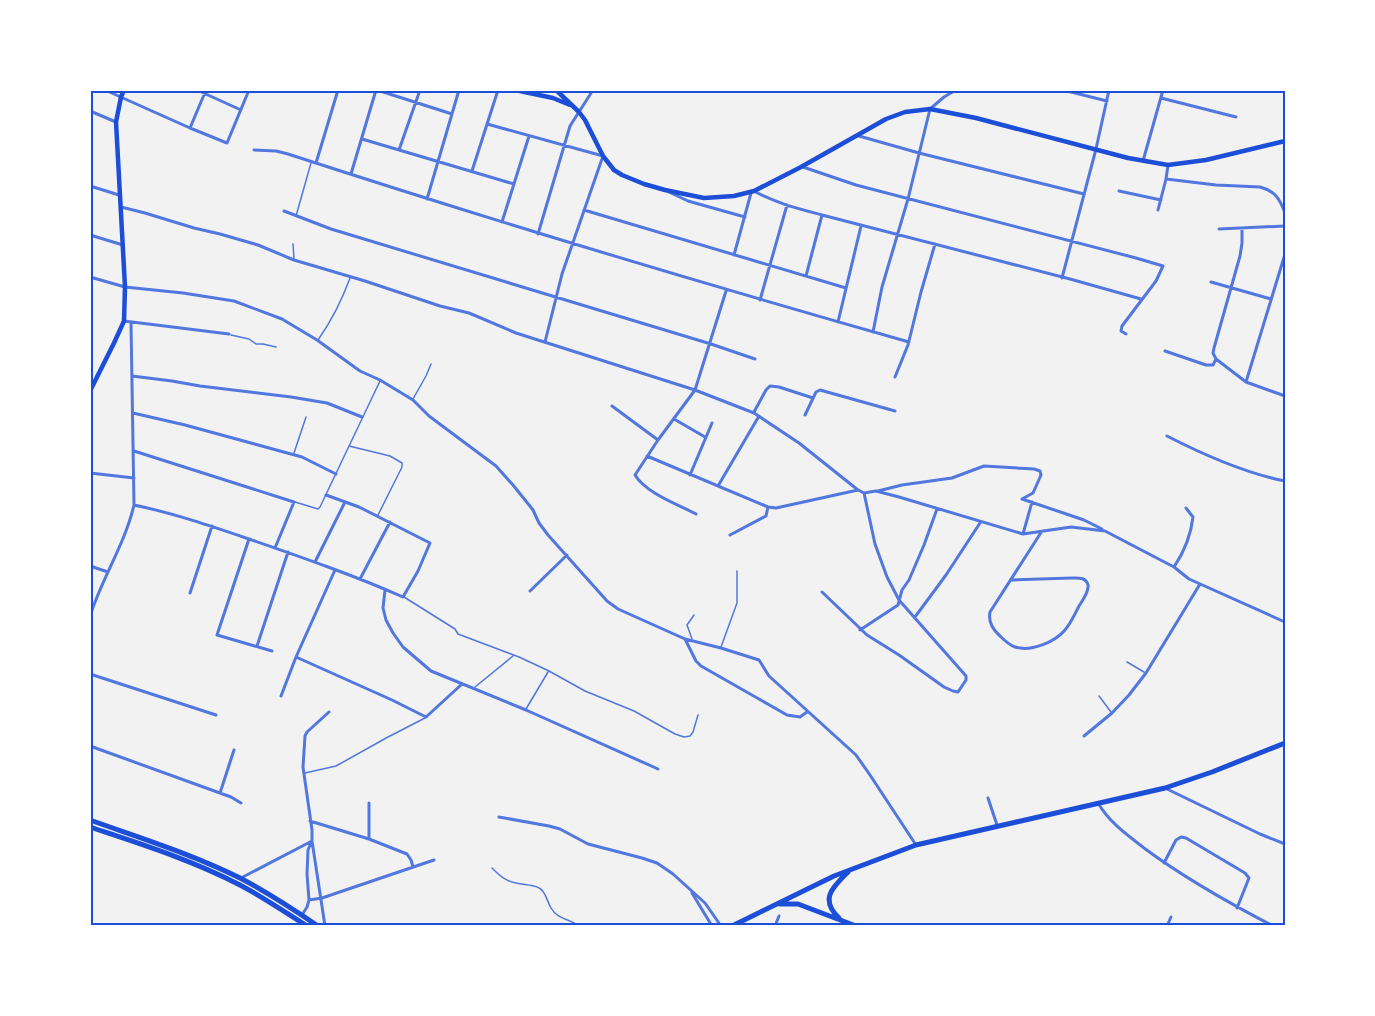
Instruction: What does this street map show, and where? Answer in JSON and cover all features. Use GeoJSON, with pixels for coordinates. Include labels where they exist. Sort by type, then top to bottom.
{"type":"FeatureCollection","features":[{"type":"Feature","properties":{"kind":"main road"},"geometry":{"type":"LineString","coordinates":[[90,391],[123,321],[125,287],[116,122],[124,90]]}},
{"type":"Feature","properties":{"kind":"main road"},"geometry":{"type":"LineString","coordinates":[[515,90],[532,92],[573,106]]}},
{"type":"Feature","properties":{"kind":"main road"},"geometry":{"type":"LineString","coordinates":[[556,90],[579,112],[603,156],[614,170],[644,184],[704,198],[734,196],[753,191],[895,115],[930,109],[976,118],[1143,161],[1168,165],[1206,160],[1285,141]]}},
{"type":"Feature","properties":{"kind":"main road"},"geometry":{"type":"LineString","coordinates":[[732,926],[834,876],[916,845],[1165,788],[1285,743]]}},
{"type":"Feature","properties":{"kind":"main road"},"geometry":{"type":"LineString","coordinates":[[90,820],[182,853],[241,878],[318,926]]}},
{"type":"Feature","properties":{"kind":"main road"},"geometry":{"type":"LineString","coordinates":[[90,827],[180,858],[210,871],[242,886],[307,926]]}},
{"type":"Feature","properties":{"kind":"main road"},"geometry":{"type":"LineString","coordinates":[[841,919],[832,910],[829,899],[832,887],[849,871]]}},
{"type":"Feature","properties":{"kind":"main road"},"geometry":{"type":"LineString","coordinates":[[778,904],[798,904],[810,907],[856,926]]}},
{"type":"Feature","properties":{"kind":"street"},"geometry":{"type":"LineString","coordinates":[[105,90],[227,143],[249,90]]}},
{"type":"Feature","properties":{"kind":"street"},"geometry":{"type":"LineString","coordinates":[[197,90],[241,110]]}},
{"type":"Feature","properties":{"kind":"street"},"geometry":{"type":"LineString","coordinates":[[314,163],[338,90]]}},
{"type":"Feature","properties":{"kind":"street"},"geometry":{"type":"LineString","coordinates":[[351,174],[376,90],[452,114]]}},
{"type":"Feature","properties":{"kind":"street"},"geometry":{"type":"LineString","coordinates":[[399,150],[420,90]]}},
{"type":"Feature","properties":{"kind":"street"},"geometry":{"type":"LineString","coordinates":[[427,199],[459,90]]}},
{"type":"Feature","properties":{"kind":"street"},"geometry":{"type":"LineString","coordinates":[[472,172],[498,90]]}},
{"type":"Feature","properties":{"kind":"street"},"geometry":{"type":"LineString","coordinates":[[538,234],[570,126],[593,90]]}},
{"type":"Feature","properties":{"kind":"street"},"geometry":{"type":"LineString","coordinates":[[873,332],[882,287],[908,199],[930,109],[956,90]]}},
{"type":"Feature","properties":{"kind":"street"},"geometry":{"type":"LineString","coordinates":[[1063,90],[1107,101]]}},
{"type":"Feature","properties":{"kind":"street"},"geometry":{"type":"LineString","coordinates":[[1062,278],[1109,90]]}},
{"type":"Feature","properties":{"kind":"street"},"geometry":{"type":"LineString","coordinates":[[1143,161],[1163,90]]}},
{"type":"Feature","properties":{"kind":"street"},"geometry":{"type":"LineString","coordinates":[[190,128],[205,92]]}},
{"type":"Feature","properties":{"kind":"street"},"geometry":{"type":"LineString","coordinates":[[1161,98],[1236,117]]}},
{"type":"Feature","properties":{"kind":"street"},"geometry":{"type":"LineString","coordinates":[[90,111],[116,122]]}},
{"type":"Feature","properties":{"kind":"street"},"geometry":{"type":"LineString","coordinates":[[487,124],[603,156],[562,274],[545,342]]}},
{"type":"Feature","properties":{"kind":"street"},"geometry":{"type":"LineString","coordinates":[[857,135],[919,153],[1084,194]]}},
{"type":"Feature","properties":{"kind":"street"},"geometry":{"type":"LineString","coordinates":[[502,222],[529,136]]}},
{"type":"Feature","properties":{"kind":"street"},"geometry":{"type":"LineString","coordinates":[[362,139],[513,184]]}},
{"type":"Feature","properties":{"kind":"street"},"geometry":{"type":"LineString","coordinates":[[254,150],[276,151],[726,291],[909,342]]}},
{"type":"Feature","properties":{"kind":"street"},"geometry":{"type":"LineString","coordinates":[[1158,210],[1168,165]]}},
{"type":"Feature","properties":{"kind":"street"},"geometry":{"type":"LineString","coordinates":[[801,166],[856,185],[1163,266],[1156,281],[1121,328],[1121,331],[1126,334]]}},
{"type":"Feature","properties":{"kind":"street"},"geometry":{"type":"LineString","coordinates":[[1166,179],[1260,187],[1278,197],[1285,213]]}},
{"type":"Feature","properties":{"kind":"street"},"geometry":{"type":"LineString","coordinates":[[90,186],[119,195]]}},
{"type":"Feature","properties":{"kind":"street"},"geometry":{"type":"LineString","coordinates":[[665,190],[688,201],[744,217]]}},
{"type":"Feature","properties":{"kind":"street"},"geometry":{"type":"LineString","coordinates":[[734,255],[753,191],[787,205],[861,226],[1141,299]]}},
{"type":"Feature","properties":{"kind":"street"},"geometry":{"type":"LineString","coordinates":[[1119,191],[1161,200]]}},
{"type":"Feature","properties":{"kind":"street"},"geometry":{"type":"LineString","coordinates":[[760,300],[787,205]]}},
{"type":"Feature","properties":{"kind":"street"},"geometry":{"type":"LineString","coordinates":[[121,207],[258,245],[294,260],[469,313],[499,327],[695,390],[754,412],[864,493],[952,478],[984,466],[1034,469],[1041,473],[1040,480],[1033,493],[1022,499],[1084,520],[1174,567],[1189,579],[1285,622]]}},
{"type":"Feature","properties":{"kind":"street"},"geometry":{"type":"LineString","coordinates":[[584,210],[846,288]]}},
{"type":"Feature","properties":{"kind":"street"},"geometry":{"type":"LineString","coordinates":[[284,211],[331,229],[755,359]]}},
{"type":"Feature","properties":{"kind":"street"},"geometry":{"type":"LineString","coordinates":[[806,276],[822,215]]}},
{"type":"Feature","properties":{"kind":"street"},"geometry":{"type":"LineString","coordinates":[[838,322],[861,226]]}},
{"type":"Feature","properties":{"kind":"street"},"geometry":{"type":"LineString","coordinates":[[1219,229],[1285,226]]}},
{"type":"Feature","properties":{"kind":"street"},"geometry":{"type":"LineString","coordinates":[[1242,228],[1240,256],[1213,353],[1216,359],[1246,382],[1285,396]]}},
{"type":"Feature","properties":{"kind":"street"},"geometry":{"type":"LineString","coordinates":[[90,235],[123,245]]}},
{"type":"Feature","properties":{"kind":"street"},"geometry":{"type":"LineString","coordinates":[[895,377],[909,342],[935,244]]}},
{"type":"Feature","properties":{"kind":"street"},"geometry":{"type":"LineString","coordinates":[[1246,382],[1285,254]]}},
{"type":"Feature","properties":{"kind":"street"},"geometry":{"type":"LineString","coordinates":[[90,277],[125,287],[183,292],[234,301],[282,319],[317,340],[360,371],[413,400],[429,416],[496,466],[533,510],[548,536],[607,601],[618,609],[685,639],[759,660],[769,676],[856,755],[916,845]]}},
{"type":"Feature","properties":{"kind":"street"},"geometry":{"type":"LineString","coordinates":[[1211,282],[1271,299]]}},
{"type":"Feature","properties":{"kind":"street"},"geometry":{"type":"LineString","coordinates":[[696,514],[648,488],[635,476],[695,390],[726,291]]}},
{"type":"Feature","properties":{"kind":"street"},"geometry":{"type":"LineString","coordinates":[[123,321],[229,334]]}},
{"type":"Feature","properties":{"kind":"street"},"geometry":{"type":"LineString","coordinates":[[90,616],[131,517],[134,504],[131,322]]}},
{"type":"Feature","properties":{"kind":"street"},"geometry":{"type":"LineString","coordinates":[[1165,351],[1206,365],[1213,365],[1216,359]]}},
{"type":"Feature","properties":{"kind":"street"},"geometry":{"type":"LineString","coordinates":[[132,376],[316,401],[362,417]]}},
{"type":"Feature","properties":{"kind":"street"},"geometry":{"type":"LineString","coordinates":[[754,412],[770,386],[813,398]]}},
{"type":"Feature","properties":{"kind":"street"},"geometry":{"type":"LineString","coordinates":[[805,416],[816,392],[822,390],[895,411]]}},
{"type":"Feature","properties":{"kind":"street"},"geometry":{"type":"LineString","coordinates":[[612,406],[658,440]]}},
{"type":"Feature","properties":{"kind":"street"},"geometry":{"type":"LineString","coordinates":[[133,413],[293,454],[336,474]]}},
{"type":"Feature","properties":{"kind":"street"},"geometry":{"type":"LineString","coordinates":[[718,486],[759,416]]}},
{"type":"Feature","properties":{"kind":"street"},"geometry":{"type":"LineString","coordinates":[[674,419],[705,437]]}},
{"type":"Feature","properties":{"kind":"street"},"geometry":{"type":"LineString","coordinates":[[690,475],[712,423]]}},
{"type":"Feature","properties":{"kind":"street"},"geometry":{"type":"LineString","coordinates":[[1167,436],[1219,460],[1269,478],[1285,481]]}},
{"type":"Feature","properties":{"kind":"street"},"geometry":{"type":"LineString","coordinates":[[134,451],[294,502],[275,548]]}},
{"type":"Feature","properties":{"kind":"street"},"geometry":{"type":"LineString","coordinates":[[647,456],[768,507],[785,507],[858,490]]}},
{"type":"Feature","properties":{"kind":"street"},"geometry":{"type":"LineString","coordinates":[[90,473],[134,478]]}},
{"type":"Feature","properties":{"kind":"street"},"geometry":{"type":"LineString","coordinates":[[876,491],[1023,534],[1071,527],[1105,531]]}},
{"type":"Feature","properties":{"kind":"street"},"geometry":{"type":"LineString","coordinates":[[822,592],[860,630],[944,687],[953,692],[959,691],[966,676],[899,600],[887,577],[875,544],[864,493]]}},
{"type":"Feature","properties":{"kind":"street"},"geometry":{"type":"LineString","coordinates":[[134,504],[158,509],[288,552],[403,597],[418,572],[430,543],[390,522],[326,495]]}},
{"type":"Feature","properties":{"kind":"street"},"geometry":{"type":"LineString","coordinates":[[315,562],[345,502]]}},
{"type":"Feature","properties":{"kind":"street"},"geometry":{"type":"LineString","coordinates":[[1023,534],[1032,502]]}},
{"type":"Feature","properties":{"kind":"street"},"geometry":{"type":"LineString","coordinates":[[730,535],[766,516],[768,507]]}},
{"type":"Feature","properties":{"kind":"street"},"geometry":{"type":"LineString","coordinates":[[1174,567],[1191,530],[1194,517],[1186,508]]}},
{"type":"Feature","properties":{"kind":"street"},"geometry":{"type":"LineString","coordinates":[[860,630],[898,605],[902,590],[909,580],[937,509]]}},
{"type":"Feature","properties":{"kind":"street"},"geometry":{"type":"LineString","coordinates":[[360,579],[390,522]]}},
{"type":"Feature","properties":{"kind":"street"},"geometry":{"type":"LineString","coordinates":[[915,617],[981,523]]}},
{"type":"Feature","properties":{"kind":"street"},"geometry":{"type":"LineString","coordinates":[[190,593],[212,526]]}},
{"type":"Feature","properties":{"kind":"street"},"geometry":{"type":"LineString","coordinates":[[1011,580],[1081,578],[1085,580],[1088,585],[1086,595],[1064,631],[1052,641],[1021,648],[1002,639],[993,629],[989,618],[990,612],[1042,531]]}},
{"type":"Feature","properties":{"kind":"street"},"geometry":{"type":"LineString","coordinates":[[249,539],[217,635],[272,651]]}},
{"type":"Feature","properties":{"kind":"street"},"geometry":{"type":"LineString","coordinates":[[256,646],[288,552]]}},
{"type":"Feature","properties":{"kind":"street"},"geometry":{"type":"LineString","coordinates":[[530,591],[567,555]]}},
{"type":"Feature","properties":{"kind":"street"},"geometry":{"type":"LineString","coordinates":[[90,566],[109,572]]}},
{"type":"Feature","properties":{"kind":"street"},"geometry":{"type":"LineString","coordinates":[[281,696],[335,570]]}},
{"type":"Feature","properties":{"kind":"street"},"geometry":{"type":"LineString","coordinates":[[1084,736],[1130,696],[1200,584]]}},
{"type":"Feature","properties":{"kind":"street"},"geometry":{"type":"LineString","coordinates":[[386,590],[383,608],[393,633],[403,646],[430,671],[526,710],[658,769]]}},
{"type":"Feature","properties":{"kind":"street"},"geometry":{"type":"LineString","coordinates":[[685,639],[701,666],[787,715],[800,717],[807,712]]}},
{"type":"Feature","properties":{"kind":"street"},"geometry":{"type":"LineString","coordinates":[[296,657],[426,717],[462,684]]}},
{"type":"Feature","properties":{"kind":"street"},"geometry":{"type":"LineString","coordinates":[[90,674],[216,715]]}},
{"type":"Feature","properties":{"kind":"street"},"geometry":{"type":"LineString","coordinates":[[326,926],[303,766],[305,736],[328,712]]}},
{"type":"Feature","properties":{"kind":"street"},"geometry":{"type":"LineString","coordinates":[[90,746],[220,793],[241,803]]}},
{"type":"Feature","properties":{"kind":"street"},"geometry":{"type":"LineString","coordinates":[[220,793],[234,750]]}},
{"type":"Feature","properties":{"kind":"street"},"geometry":{"type":"LineString","coordinates":[[1165,788],[1285,844]]}},
{"type":"Feature","properties":{"kind":"street"},"geometry":{"type":"LineString","coordinates":[[988,798],[997,825]]}},
{"type":"Feature","properties":{"kind":"street"},"geometry":{"type":"LineString","coordinates":[[369,803],[369,839]]}},
{"type":"Feature","properties":{"kind":"street"},"geometry":{"type":"LineString","coordinates":[[1098,803],[1106,816],[1118,828],[1164,863],[1237,908],[1274,926]]}},
{"type":"Feature","properties":{"kind":"street"},"geometry":{"type":"LineString","coordinates":[[500,817],[560,829],[588,844],[657,863],[673,874],[711,910],[721,926]]}},
{"type":"Feature","properties":{"kind":"street"},"geometry":{"type":"LineString","coordinates":[[310,820],[406,854],[413,867]]}},
{"type":"Feature","properties":{"kind":"street"},"geometry":{"type":"LineString","coordinates":[[1164,863],[1176,840],[1181,837],[1245,873],[1249,878],[1237,908]]}},
{"type":"Feature","properties":{"kind":"street"},"geometry":{"type":"LineString","coordinates":[[241,878],[312,841]]}},
{"type":"Feature","properties":{"kind":"street"},"geometry":{"type":"LineString","coordinates":[[302,915],[309,900],[308,850],[312,841]]}},
{"type":"Feature","properties":{"kind":"street"},"geometry":{"type":"LineString","coordinates":[[309,900],[434,860]]}},
{"type":"Feature","properties":{"kind":"street"},"geometry":{"type":"LineString","coordinates":[[691,892],[712,926]]}},
{"type":"Feature","properties":{"kind":"street"},"geometry":{"type":"LineString","coordinates":[[775,926],[779,916]]}},
{"type":"Feature","properties":{"kind":"street"},"geometry":{"type":"LineString","coordinates":[[1167,926],[1172,917]]}},
{"type":"Feature","properties":{"kind":"street"},"geometry":{"type":"LineString","coordinates":[[1035,926],[1047,926]]}},
{"type":"Feature","properties":{"kind":"lane"},"geometry":{"type":"LineString","coordinates":[[295,216],[314,163]]}},
{"type":"Feature","properties":{"kind":"lane"},"geometry":{"type":"LineString","coordinates":[[293,244],[294,260]]}},
{"type":"Feature","properties":{"kind":"lane"},"geometry":{"type":"LineString","coordinates":[[317,340],[334,315],[350,277]]}},
{"type":"Feature","properties":{"kind":"lane"},"geometry":{"type":"LineString","coordinates":[[229,334],[249,339],[256,344],[276,347]]}},
{"type":"Feature","properties":{"kind":"lane"},"geometry":{"type":"LineString","coordinates":[[413,400],[431,364]]}},
{"type":"Feature","properties":{"kind":"lane"},"geometry":{"type":"LineString","coordinates":[[294,502],[318,509],[321,505],[380,380]]}},
{"type":"Feature","properties":{"kind":"lane"},"geometry":{"type":"LineString","coordinates":[[293,454],[306,417]]}},
{"type":"Feature","properties":{"kind":"lane"},"geometry":{"type":"LineString","coordinates":[[349,446],[399,460],[403,465],[377,516]]}},
{"type":"Feature","properties":{"kind":"lane"},"geometry":{"type":"LineString","coordinates":[[721,648],[737,603],[737,571]]}},
{"type":"Feature","properties":{"kind":"lane"},"geometry":{"type":"LineString","coordinates":[[403,597],[455,629],[458,634],[519,657],[585,691],[634,711],[675,734],[687,737],[692,734],[698,715]]}},
{"type":"Feature","properties":{"kind":"lane"},"geometry":{"type":"LineString","coordinates":[[692,640],[687,625],[694,615]]}},
{"type":"Feature","properties":{"kind":"lane"},"geometry":{"type":"LineString","coordinates":[[473,688],[514,655]]}},
{"type":"Feature","properties":{"kind":"lane"},"geometry":{"type":"LineString","coordinates":[[1127,662],[1146,673]]}},
{"type":"Feature","properties":{"kind":"lane"},"geometry":{"type":"LineString","coordinates":[[526,710],[549,671]]}},
{"type":"Feature","properties":{"kind":"lane"},"geometry":{"type":"LineString","coordinates":[[1099,696],[1112,713]]}},
{"type":"Feature","properties":{"kind":"lane"},"geometry":{"type":"LineString","coordinates":[[304,774],[336,766],[426,717]]}},
{"type":"Feature","properties":{"kind":"lane"},"geometry":{"type":"LineString","coordinates":[[492,868],[502,878],[514,883],[540,888],[557,916],[579,926]]}}]}
